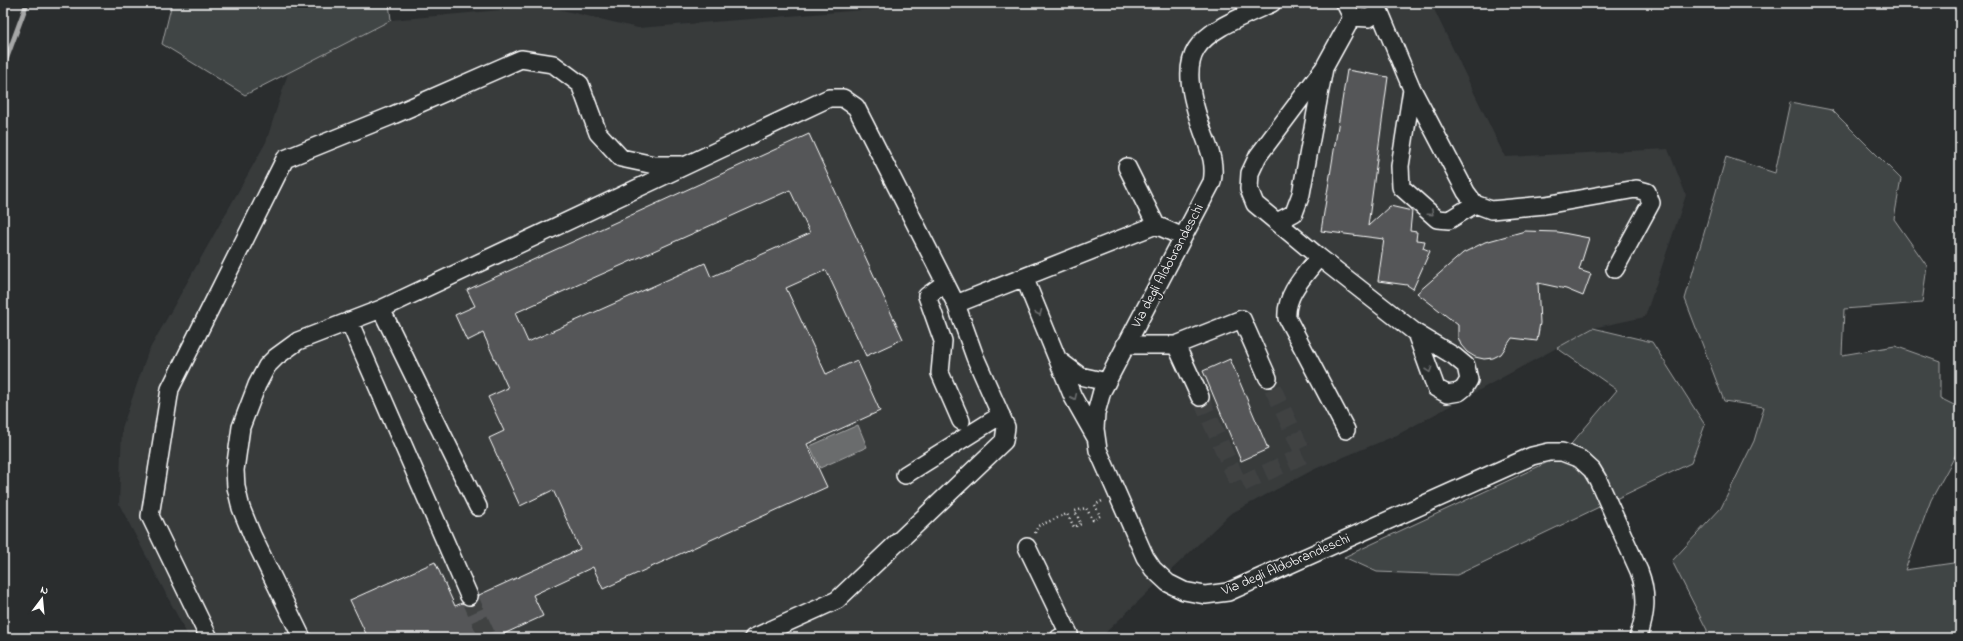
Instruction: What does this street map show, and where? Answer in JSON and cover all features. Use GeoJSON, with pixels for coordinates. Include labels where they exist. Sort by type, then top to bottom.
{"type":"FeatureCollection","features":[{"type":"Feature","properties":{"kind":"street","name":"Via degli Aldobrandeschi"},"geometry":{"type":"LineString","coordinates":[[1272,3],[1210,33],[1198,46],[1191,60],[1189,78],[1191,93],[1212,155],[1214,172],[1207,191],[1125,345],[1099,399],[1095,422],[1095,436],[1098,450],[1145,557],[1156,573],[1168,583],[1184,590],[1198,594],[1228,592],[1532,456],[1549,452],[1562,452],[1580,459],[1596,476],[1639,571],[1643,582],[1645,604],[1643,623],[1638,638]]}},
{"type":"Feature","properties":{"kind":"street"},"geometry":{"type":"LineString","coordinates":[[1276,222],[1294,213],[1301,194],[1324,68],[1349,10],[1369,18],[1378,7],[1412,88],[1466,192],[1476,204],[1491,210],[1545,205],[1636,189],[1644,190],[1649,195],[1651,203],[1615,269]]}},
{"type":"Feature","properties":{"kind":"street"},"geometry":{"type":"LineString","coordinates":[[209,638],[150,516],[170,389],[285,159],[390,116],[521,59],[553,64],[580,84],[598,133],[621,158],[654,165],[685,165]]}},
{"type":"Feature","properties":{"kind":"street"},"geometry":{"type":"LineString","coordinates":[[1324,68],[1258,156],[1250,173],[1249,189],[1255,204],[1319,257],[1416,333]]}},
{"type":"Feature","properties":{"kind":"street"},"geometry":{"type":"LineString","coordinates":[[1412,88],[1400,166],[1401,187],[1437,219],[1448,220],[1476,204]]}},
{"type":"Feature","properties":{"kind":"street"},"geometry":{"type":"LineString","coordinates":[[302,638],[252,535],[241,508],[235,476],[237,447],[247,409],[267,366],[276,357],[298,341],[380,309],[829,98],[843,98],[856,107],[956,304],[975,357],[1006,427],[1004,441],[837,600],[753,638]]}},
{"type":"Feature","properties":{"kind":"street"},"geometry":{"type":"LineString","coordinates":[[1127,167],[1156,225],[1183,237]]}},
{"type":"Feature","properties":{"kind":"street"},"geometry":{"type":"LineString","coordinates":[[956,304],[1156,225]]}},
{"type":"Feature","properties":{"kind":"street"},"geometry":{"type":"LineString","coordinates":[[1319,257],[1297,286],[1286,309],[1287,318],[1346,430]]}},
{"type":"Feature","properties":{"kind":"street"},"geometry":{"type":"LineString","coordinates":[[1024,277],[1060,361],[1073,397],[1095,436]]}},
{"type":"Feature","properties":{"kind":"street"},"geometry":{"type":"LineString","coordinates":[[945,283],[927,296],[942,341],[940,373],[961,421]]}},
{"type":"Feature","properties":{"kind":"street"},"geometry":{"type":"LineString","coordinates":[[380,309],[478,507]]}},
{"type":"Feature","properties":{"kind":"street"},"geometry":{"type":"LineString","coordinates":[[1125,345],[1176,345],[1242,319],[1268,378]]}},
{"type":"Feature","properties":{"kind":"street"},"geometry":{"type":"LineString","coordinates":[[349,321],[469,596]]}},
{"type":"Feature","properties":{"kind":"street"},"geometry":{"type":"LineString","coordinates":[[1176,345],[1200,397]]}},
{"type":"Feature","properties":{"kind":"street"},"geometry":{"type":"LineString","coordinates":[[1060,361],[1080,376],[1107,382]]}},
{"type":"Feature","properties":{"kind":"street"},"geometry":{"type":"LineString","coordinates":[[905,476],[1001,415]]}},
{"type":"Feature","properties":{"kind":"street"},"geometry":{"type":"LineString","coordinates":[[1027,548],[1069,634],[1059,638]]}},
{"type":"Feature","properties":{"kind":"path"},"geometry":{"type":"LineString","coordinates":[[1038,526],[1067,514],[1074,527],[1081,524],[1075,511],[1086,508],[1093,520],[1100,516],[1095,505],[1117,494]]}},
{"type":"Feature","properties":{"kind":"shaded area"},"geometry":{"type":"Polygon","coordinates":[[[172,3],[389,3],[391,20],[245,95],[162,44],[172,3]]]}},
{"type":"Feature","properties":{"kind":"shaded area"},"geometry":{"type":"Polygon","coordinates":[[[950,3],[1431,3],[1505,157],[1668,149],[1686,195],[1645,317],[1593,328],[1397,435],[1315,469],[1230,514],[1100,638],[189,638],[119,504],[122,428],[148,352],[266,142],[288,73],[391,20],[545,6],[638,28],[950,3]]]}},
{"type":"Feature","properties":{"kind":"shaded area"},"geometry":{"type":"Polygon","coordinates":[[[1790,102],[1832,110],[1901,179],[1894,219],[1927,266],[1922,303],[1844,309],[1842,355],[1895,346],[1940,362],[1940,398],[1960,408],[1960,447],[1931,500],[1905,570],[1960,562],[1960,638],[1707,638],[1707,630],[1672,561],[1721,508],[1754,441],[1764,407],[1724,401],[1685,299],[1726,157],[1775,173],[1790,102]]]}},
{"type":"Feature","properties":{"kind":"shaded area"},"geometry":{"type":"Polygon","coordinates":[[[1593,328],[1652,342],[1705,425],[1691,463],[1457,575],[1377,572],[1344,557],[1561,456],[1617,390],[1557,348],[1593,328]]]}},
{"type":"Feature","properties":{"kind":"shaded area"},"geometry":{"type":"Polygon","coordinates":[[[858,425],[867,447],[820,468],[810,446],[858,425]]]}},
{"type":"Feature","properties":{"kind":"building"},"geometry":{"type":"Polygon","coordinates":[[[1347,70],[1388,77],[1368,226],[1390,206],[1412,211],[1410,231],[1417,232],[1416,240],[1425,241],[1423,248],[1430,251],[1413,289],[1407,285],[1378,281],[1384,239],[1321,231],[1347,70]]]}},
{"type":"Feature","properties":{"kind":"building"},"geometry":{"type":"Polygon","coordinates":[[[809,134],[903,339],[866,356],[826,270],[786,288],[826,374],[857,360],[880,411],[807,444],[827,487],[603,589],[593,567],[533,595],[543,616],[495,638],[368,638],[350,600],[435,562],[455,606],[462,603],[468,606],[477,602],[479,595],[580,549],[553,490],[520,506],[489,438],[504,431],[488,397],[508,388],[483,333],[467,341],[455,315],[475,306],[467,290],[809,134]],[[790,190],[515,313],[528,342],[705,263],[711,277],[810,233],[790,190]]]}},
{"type":"Feature","properties":{"kind":"building"},"geometry":{"type":"Polygon","coordinates":[[[1525,231],[1558,232],[1589,238],[1579,270],[1591,274],[1583,296],[1566,289],[1538,283],[1540,323],[1537,341],[1512,338],[1501,354],[1493,358],[1484,359],[1475,357],[1467,352],[1461,345],[1458,337],[1458,325],[1417,293],[1463,253],[1485,242],[1525,231]]]}},
{"type":"Feature","properties":{"kind":"building"},"geometry":{"type":"Polygon","coordinates":[[[1230,359],[1268,449],[1241,461],[1203,371],[1230,359]]]}},
{"type":"Feature","properties":{"kind":"waterway"},"geometry":{"type":"LineString","coordinates":[[3,68],[27,3]]}},
{"type":"Feature","properties":{"kind":"tunnel"},"geometry":{"type":"LineString","coordinates":[[1200,397],[1239,485],[1304,455],[1268,378]]}},
{"type":"Feature","properties":{"kind":"tunnel"},"geometry":{"type":"LineString","coordinates":[[469,596],[488,638]]}}]}
